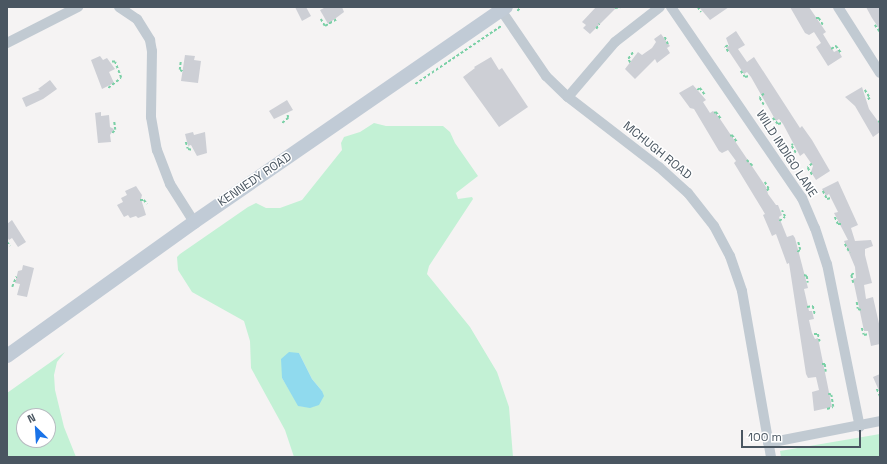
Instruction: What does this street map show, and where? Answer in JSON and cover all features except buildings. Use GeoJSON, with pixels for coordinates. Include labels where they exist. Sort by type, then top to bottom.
{"type":"FeatureCollection","features":[{"type":"Feature","properties":{"kind":"main road","name":"KENNEDY ROAD"},"geometry":{"type":"LineString","coordinates":[[7,356],[194,222],[508,10]]}},
{"type":"Feature","properties":{"kind":"street"},"geometry":{"type":"LineString","coordinates":[[7,43],[78,7]]}},
{"type":"Feature","properties":{"kind":"street"},"geometry":{"type":"LineString","coordinates":[[119,7],[137,19],[150,40],[152,51],[151,117],[157,150],[170,184],[194,222]]}},
{"type":"Feature","properties":{"kind":"street"},"geometry":{"type":"LineString","coordinates":[[568,97],[615,42],[660,7]]}},
{"type":"Feature","properties":{"kind":"street","name":"WILD INDIGO LANE"},"geometry":{"type":"LineString","coordinates":[[671,7],[802,198],[815,228],[827,264],[860,427]]}},
{"type":"Feature","properties":{"kind":"street"},"geometry":{"type":"LineString","coordinates":[[838,7],[880,73]]}},
{"type":"Feature","properties":{"kind":"street","name":"MCHUGH ROAD"},"geometry":{"type":"LineString","coordinates":[[508,10],[546,76],[568,97],[659,167],[688,193],[714,226],[730,256],[742,291],[771,457]]}},
{"type":"Feature","properties":{"kind":"street"},"geometry":{"type":"LineString","coordinates":[[768,442],[860,427],[880,421]]}},
{"type":"Feature","properties":{"kind":"path"},"geometry":{"type":"LineString","coordinates":[[508,10],[521,7]]}},
{"type":"Feature","properties":{"kind":"path"},"geometry":{"type":"LineString","coordinates":[[615,8],[621,7]]}},
{"type":"Feature","properties":{"kind":"path"},"geometry":{"type":"LineString","coordinates":[[698,7],[701,12]]}},
{"type":"Feature","properties":{"kind":"path"},"geometry":{"type":"LineString","coordinates":[[816,18],[819,18],[823,24]]}},
{"type":"Feature","properties":{"kind":"path"},"geometry":{"type":"LineString","coordinates":[[322,19],[325,26],[336,19]]}},
{"type":"Feature","properties":{"kind":"path"},"geometry":{"type":"LineString","coordinates":[[596,29],[599,24]]}},
{"type":"Feature","properties":{"kind":"path"},"geometry":{"type":"LineString","coordinates":[[875,25],[880,32]]}},
{"type":"Feature","properties":{"kind":"path"},"geometry":{"type":"LineString","coordinates":[[429,75],[498,29]]}},
{"type":"Feature","properties":{"kind":"path"},"geometry":{"type":"LineString","coordinates":[[665,36],[668,44]]}},
{"type":"Feature","properties":{"kind":"path"},"geometry":{"type":"LineString","coordinates":[[728,44],[725,47],[728,52]]}},
{"type":"Feature","properties":{"kind":"path"},"geometry":{"type":"LineString","coordinates":[[831,49],[836,46],[841,53]]}},
{"type":"Feature","properties":{"kind":"path"},"geometry":{"type":"LineString","coordinates":[[630,63],[628,59],[633,52]]}},
{"type":"Feature","properties":{"kind":"path"},"geometry":{"type":"LineString","coordinates":[[108,88],[121,78],[114,62],[112,62]]}},
{"type":"Feature","properties":{"kind":"path"},"geometry":{"type":"LineString","coordinates":[[181,62],[180,70],[184,72]]}},
{"type":"Feature","properties":{"kind":"path"},"geometry":{"type":"LineString","coordinates":[[741,71],[745,77],[749,76]]}},
{"type":"Feature","properties":{"kind":"path"},"geometry":{"type":"LineString","coordinates":[[697,90],[700,88],[705,95]]}},
{"type":"Feature","properties":{"kind":"path"},"geometry":{"type":"LineString","coordinates":[[865,90],[870,98],[867,101]]}},
{"type":"Feature","properties":{"kind":"path"},"geometry":{"type":"LineString","coordinates":[[764,94],[760,98],[764,105]]}},
{"type":"Feature","properties":{"kind":"path"},"geometry":{"type":"LineString","coordinates":[[714,113],[716,112],[722,119]]}},
{"type":"Feature","properties":{"kind":"path"},"geometry":{"type":"LineString","coordinates":[[282,123],[288,118],[287,114]]}},
{"type":"Feature","properties":{"kind":"path"},"geometry":{"type":"LineString","coordinates":[[773,118],[778,124],[782,123]]}},
{"type":"Feature","properties":{"kind":"path"},"geometry":{"type":"LineString","coordinates":[[112,133],[115,130],[114,122]]}},
{"type":"Feature","properties":{"kind":"path"},"geometry":{"type":"LineString","coordinates":[[730,136],[732,135],[737,142]]}},
{"type":"Feature","properties":{"kind":"path"},"geometry":{"type":"LineString","coordinates":[[186,142],[188,149],[193,150]]}},
{"type":"Feature","properties":{"kind":"path"},"geometry":{"type":"LineString","coordinates":[[794,144],[792,146],[796,153]]}},
{"type":"Feature","properties":{"kind":"path"},"geometry":{"type":"LineString","coordinates":[[747,160],[753,166]]}},
{"type":"Feature","properties":{"kind":"path"},"geometry":{"type":"LineString","coordinates":[[812,164],[808,168],[813,176]]}},
{"type":"Feature","properties":{"kind":"path"},"geometry":{"type":"LineString","coordinates":[[765,182],[769,189],[767,191]]}},
{"type":"Feature","properties":{"kind":"path"},"geometry":{"type":"LineString","coordinates":[[823,191],[827,199],[831,198]]}},
{"type":"Feature","properties":{"kind":"path"},"geometry":{"type":"LineString","coordinates":[[140,200],[144,200],[147,204]]}},
{"type":"Feature","properties":{"kind":"path"},"geometry":{"type":"LineString","coordinates":[[779,221],[785,217],[782,211]]}},
{"type":"Feature","properties":{"kind":"path"},"geometry":{"type":"LineString","coordinates":[[835,217],[838,224],[842,224]]}},
{"type":"Feature","properties":{"kind":"path"},"geometry":{"type":"LineString","coordinates":[[7,242],[10,246]]}},
{"type":"Feature","properties":{"kind":"path"},"geometry":{"type":"LineString","coordinates":[[797,252],[800,250],[798,242]]}},
{"type":"Feature","properties":{"kind":"path"},"geometry":{"type":"LineString","coordinates":[[845,244],[850,253]]}},
{"type":"Feature","properties":{"kind":"path"},"geometry":{"type":"LineString","coordinates":[[852,283],[851,275],[854,273]]}},
{"type":"Feature","properties":{"kind":"path"},"geometry":{"type":"LineString","coordinates":[[804,275],[807,276],[808,283]]}},
{"type":"Feature","properties":{"kind":"path"},"geometry":{"type":"LineString","coordinates":[[12,287],[16,276]]}},
{"type":"Feature","properties":{"kind":"path"},"geometry":{"type":"LineString","coordinates":[[857,302],[858,309],[861,310]]}},
{"type":"Feature","properties":{"kind":"path"},"geometry":{"type":"LineString","coordinates":[[807,307],[813,306],[815,314]]}},
{"type":"Feature","properties":{"kind":"path"},"geometry":{"type":"LineString","coordinates":[[862,328],[864,335],[869,334]]}},
{"type":"Feature","properties":{"kind":"path"},"geometry":{"type":"LineString","coordinates":[[814,334],[818,333],[820,342]]}},
{"type":"Feature","properties":{"kind":"path"},"geometry":{"type":"LineString","coordinates":[[822,364],[824,363],[826,372]]}},
{"type":"Feature","properties":{"kind":"path"},"geometry":{"type":"LineString","coordinates":[[877,389],[880,396]]}},
{"type":"Feature","properties":{"kind":"path"},"geometry":{"type":"LineString","coordinates":[[827,409],[833,407],[831,395],[828,394]]}},
{"type":"Feature","properties":{"kind":"green space"},"geometry":{"type":"Polygon","coordinates":[[[374,123],[386,126],[443,126],[450,132],[455,143],[478,176],[456,193],[458,199],[472,197],[473,199],[429,266],[427,274],[470,327],[497,372],[509,407],[513,457],[294,457],[285,430],[251,368],[250,341],[244,321],[192,292],[178,270],[177,257],[180,254],[248,207],[256,203],[266,208],[280,208],[302,200],[342,150],[341,143],[344,137],[360,132],[374,123]],[[299,353],[282,378],[299,406],[313,407],[322,391],[312,379],[299,353]]]}},
{"type":"Feature","properties":{"kind":"green space"},"geometry":{"type":"Polygon","coordinates":[[[65,352],[57,362],[54,375],[55,390],[64,427],[76,457],[7,457],[7,393],[65,352]]]}},
{"type":"Feature","properties":{"kind":"green space"},"geometry":{"type":"Polygon","coordinates":[[[880,434],[880,457],[781,457],[780,451],[880,434]]]}},
{"type":"Feature","properties":{"kind":"water"},"geometry":{"type":"Polygon","coordinates":[[[289,352],[299,353],[312,379],[322,391],[324,396],[319,405],[310,408],[298,406],[282,378],[281,359],[289,352]]]}}]}
